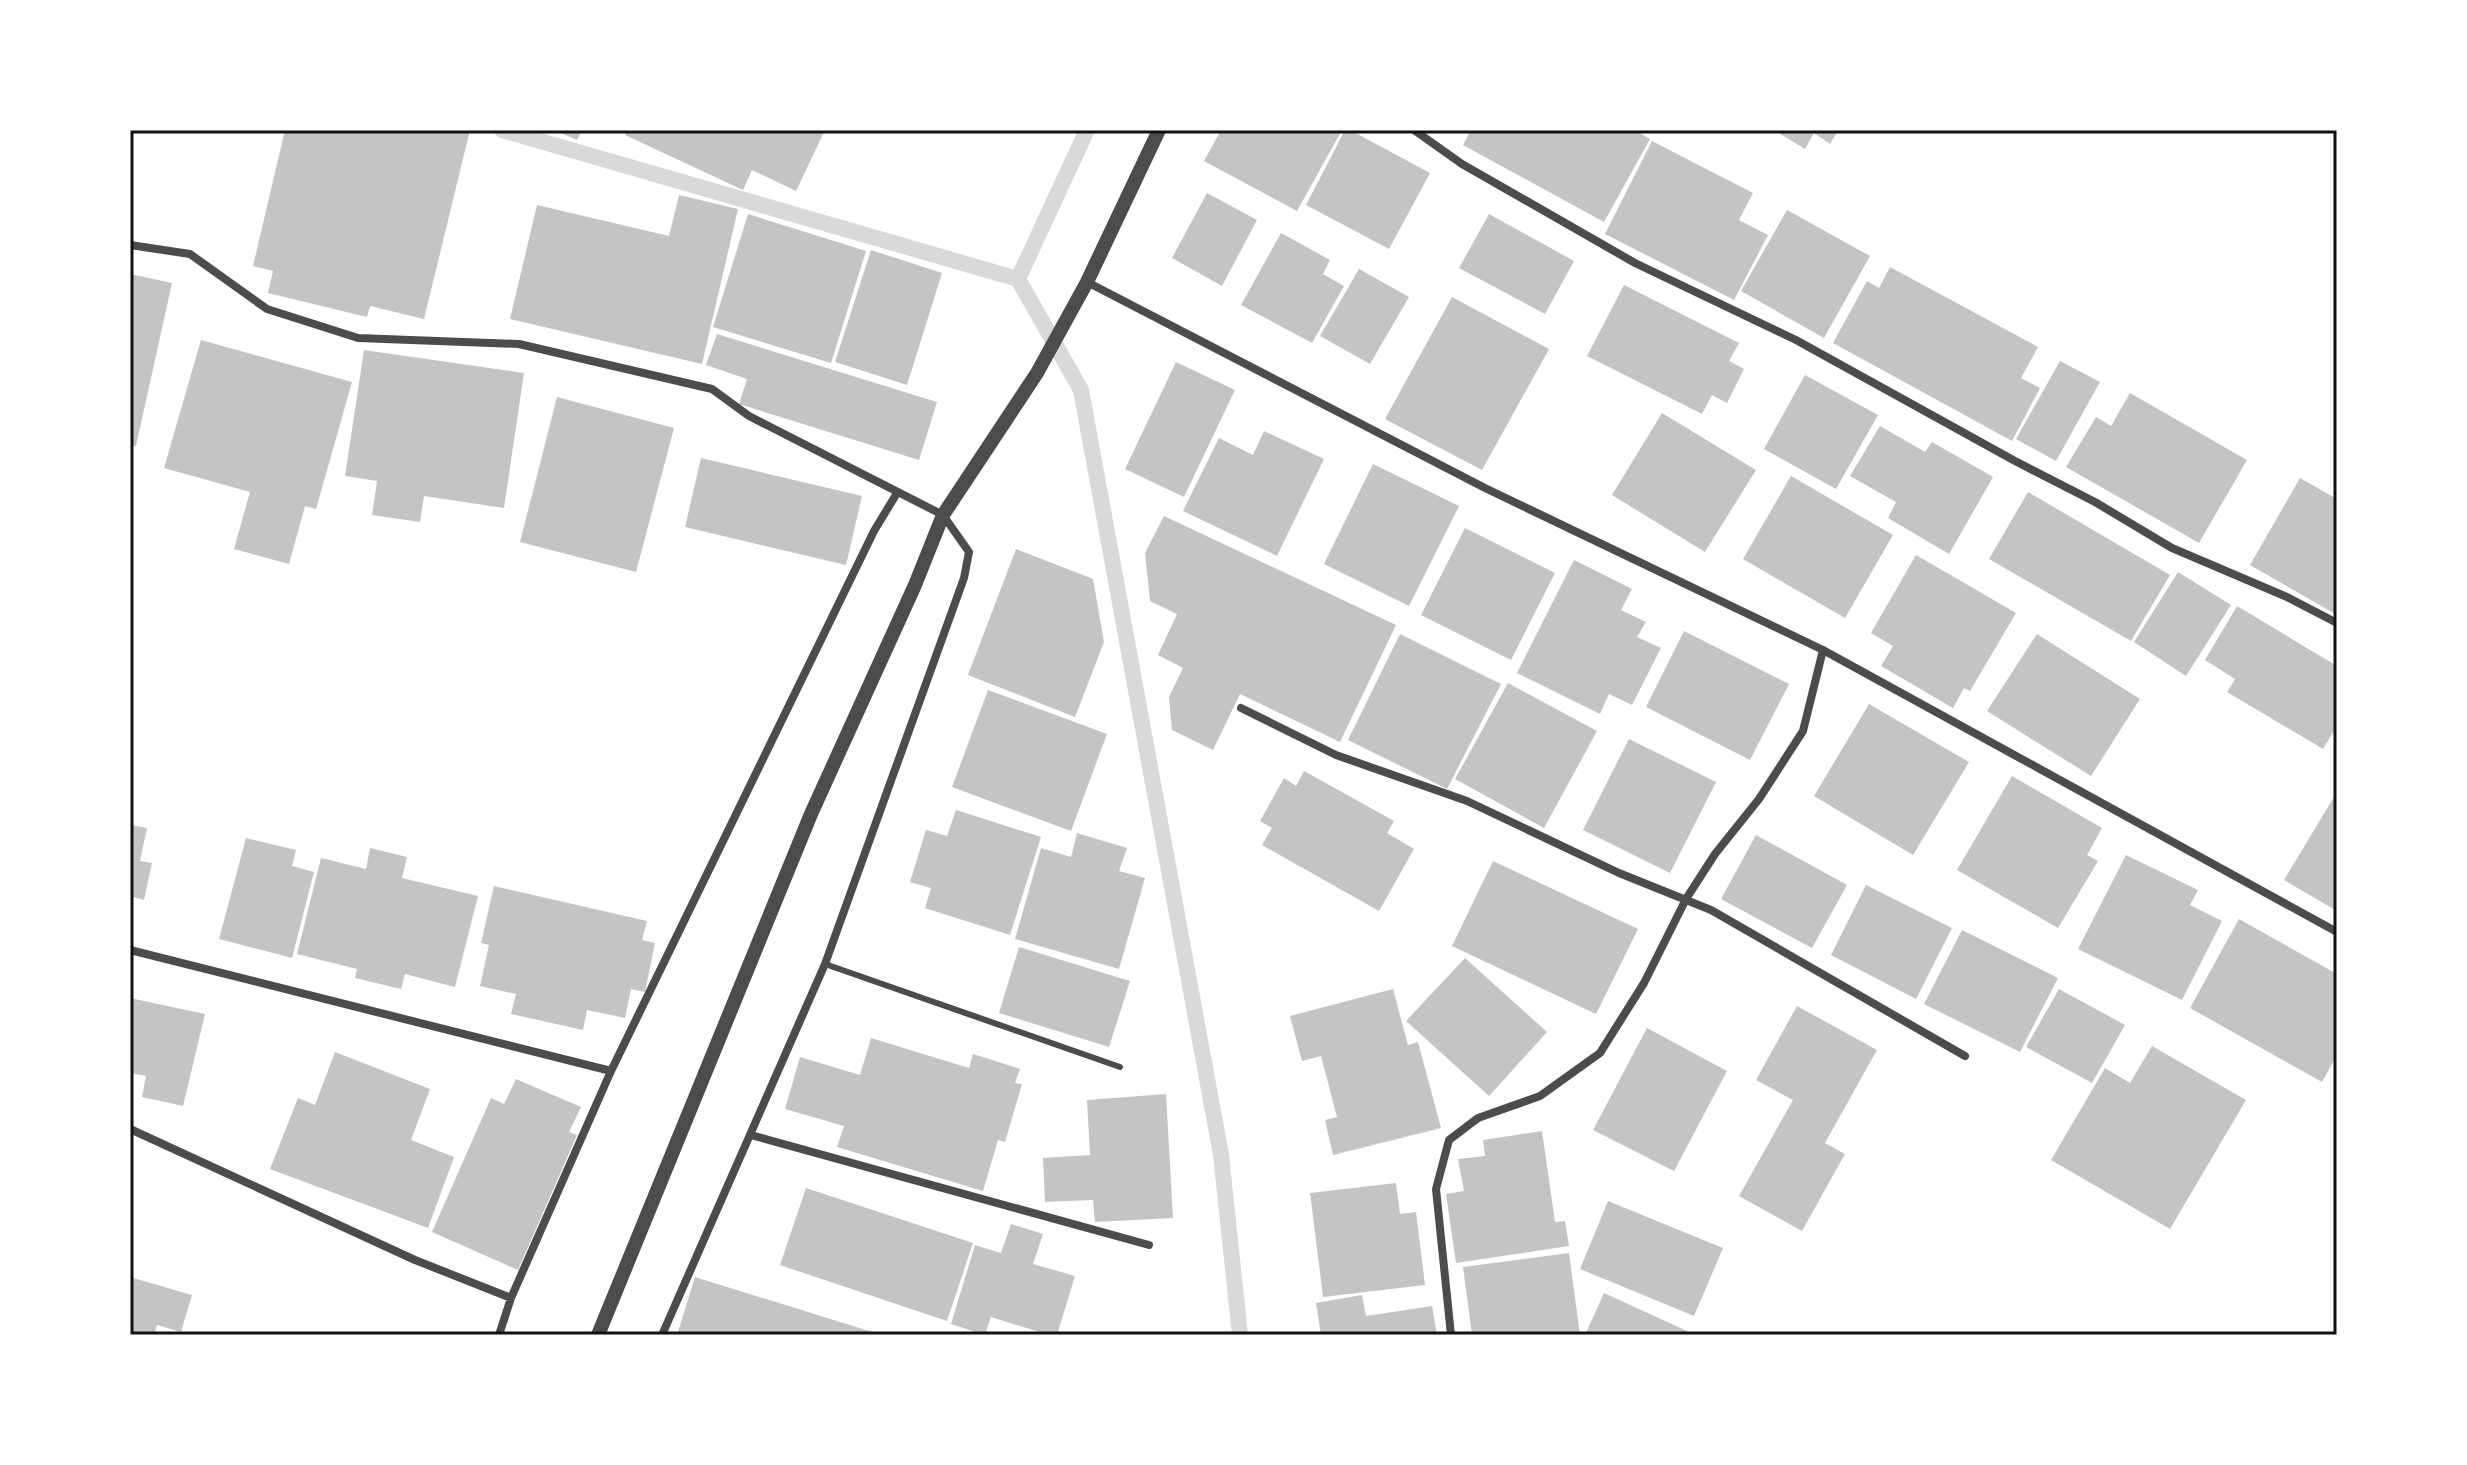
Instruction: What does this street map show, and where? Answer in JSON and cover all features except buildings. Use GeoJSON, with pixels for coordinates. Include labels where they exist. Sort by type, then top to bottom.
{"type":"FeatureCollection","features":[{"type":"Feature","properties":{"kind":"street"},"geometry":{"type":"LineString","coordinates":[[598,1335],[811,814],[915,585],[943,515],[1037,373],[1087,282],[1159,130]]}},
{"type":"Feature","properties":{"kind":"street"},"geometry":{"type":"LineString","coordinates":[[1414,130],[1462,164],[1635,263],[1796,340],[2095,502],[2172,548],[2287,597],[2337,623]]}},
{"type":"Feature","properties":{"kind":"street"},"geometry":{"type":"LineString","coordinates":[[130,245],[190,254],[267,309],[358,338],[519,344],[712,389],[749,416],[943,515],[969,552],[964,578],[825,964],[662,1335]]}},
{"type":"Feature","properties":{"kind":"street"},"geometry":{"type":"LineString","coordinates":[[1087,282],[1485,488],[1823,650],[2337,932]]}},
{"type":"Feature","properties":{"kind":"street"},"geometry":{"type":"LineString","coordinates":[[499,1335],[511,1298],[611,1071],[874,531],[897,493]]}},
{"type":"Feature","properties":{"kind":"street"},"geometry":{"type":"LineString","coordinates":[[1451,1335],[1436,1189],[1449,1140],[1478,1118],[1540,1096],[1600,1053],[1644,983],[1686,899],[1715,854],[1759,799],[1803,731],[1823,650]]}},
{"type":"Feature","properties":{"kind":"street"},"geometry":{"type":"LineString","coordinates":[[1241,708],[1336,755],[1467,801],[1619,873],[1711,910],[1965,1056]]}},
{"type":"Feature","properties":{"kind":"street"},"geometry":{"type":"LineString","coordinates":[[130,950],[611,1071]]}},
{"type":"Feature","properties":{"kind":"street"},"geometry":{"type":"LineString","coordinates":[[130,1129],[415,1260],[511,1298]]}},
{"type":"Feature","properties":{"kind":"street"},"geometry":{"type":"LineString","coordinates":[[751,1135],[1149,1245]]}},
{"type":"Feature","properties":{"kind":"lane"},"geometry":{"type":"LineString","coordinates":[[825,964],[1120,1067]]}},
{"type":"Feature","properties":{"kind":"waterway"},"geometry":{"type":"LineString","coordinates":[[502,130],[1018,279]]}},
{"type":"Feature","properties":{"kind":"waterway"},"geometry":{"type":"LineString","coordinates":[[1018,279],[1087,130]]}},
{"type":"Feature","properties":{"kind":"waterway"},"geometry":{"type":"LineString","coordinates":[[1018,279],[1081,390],[1221,1155],[1240,1335]]}}]}
